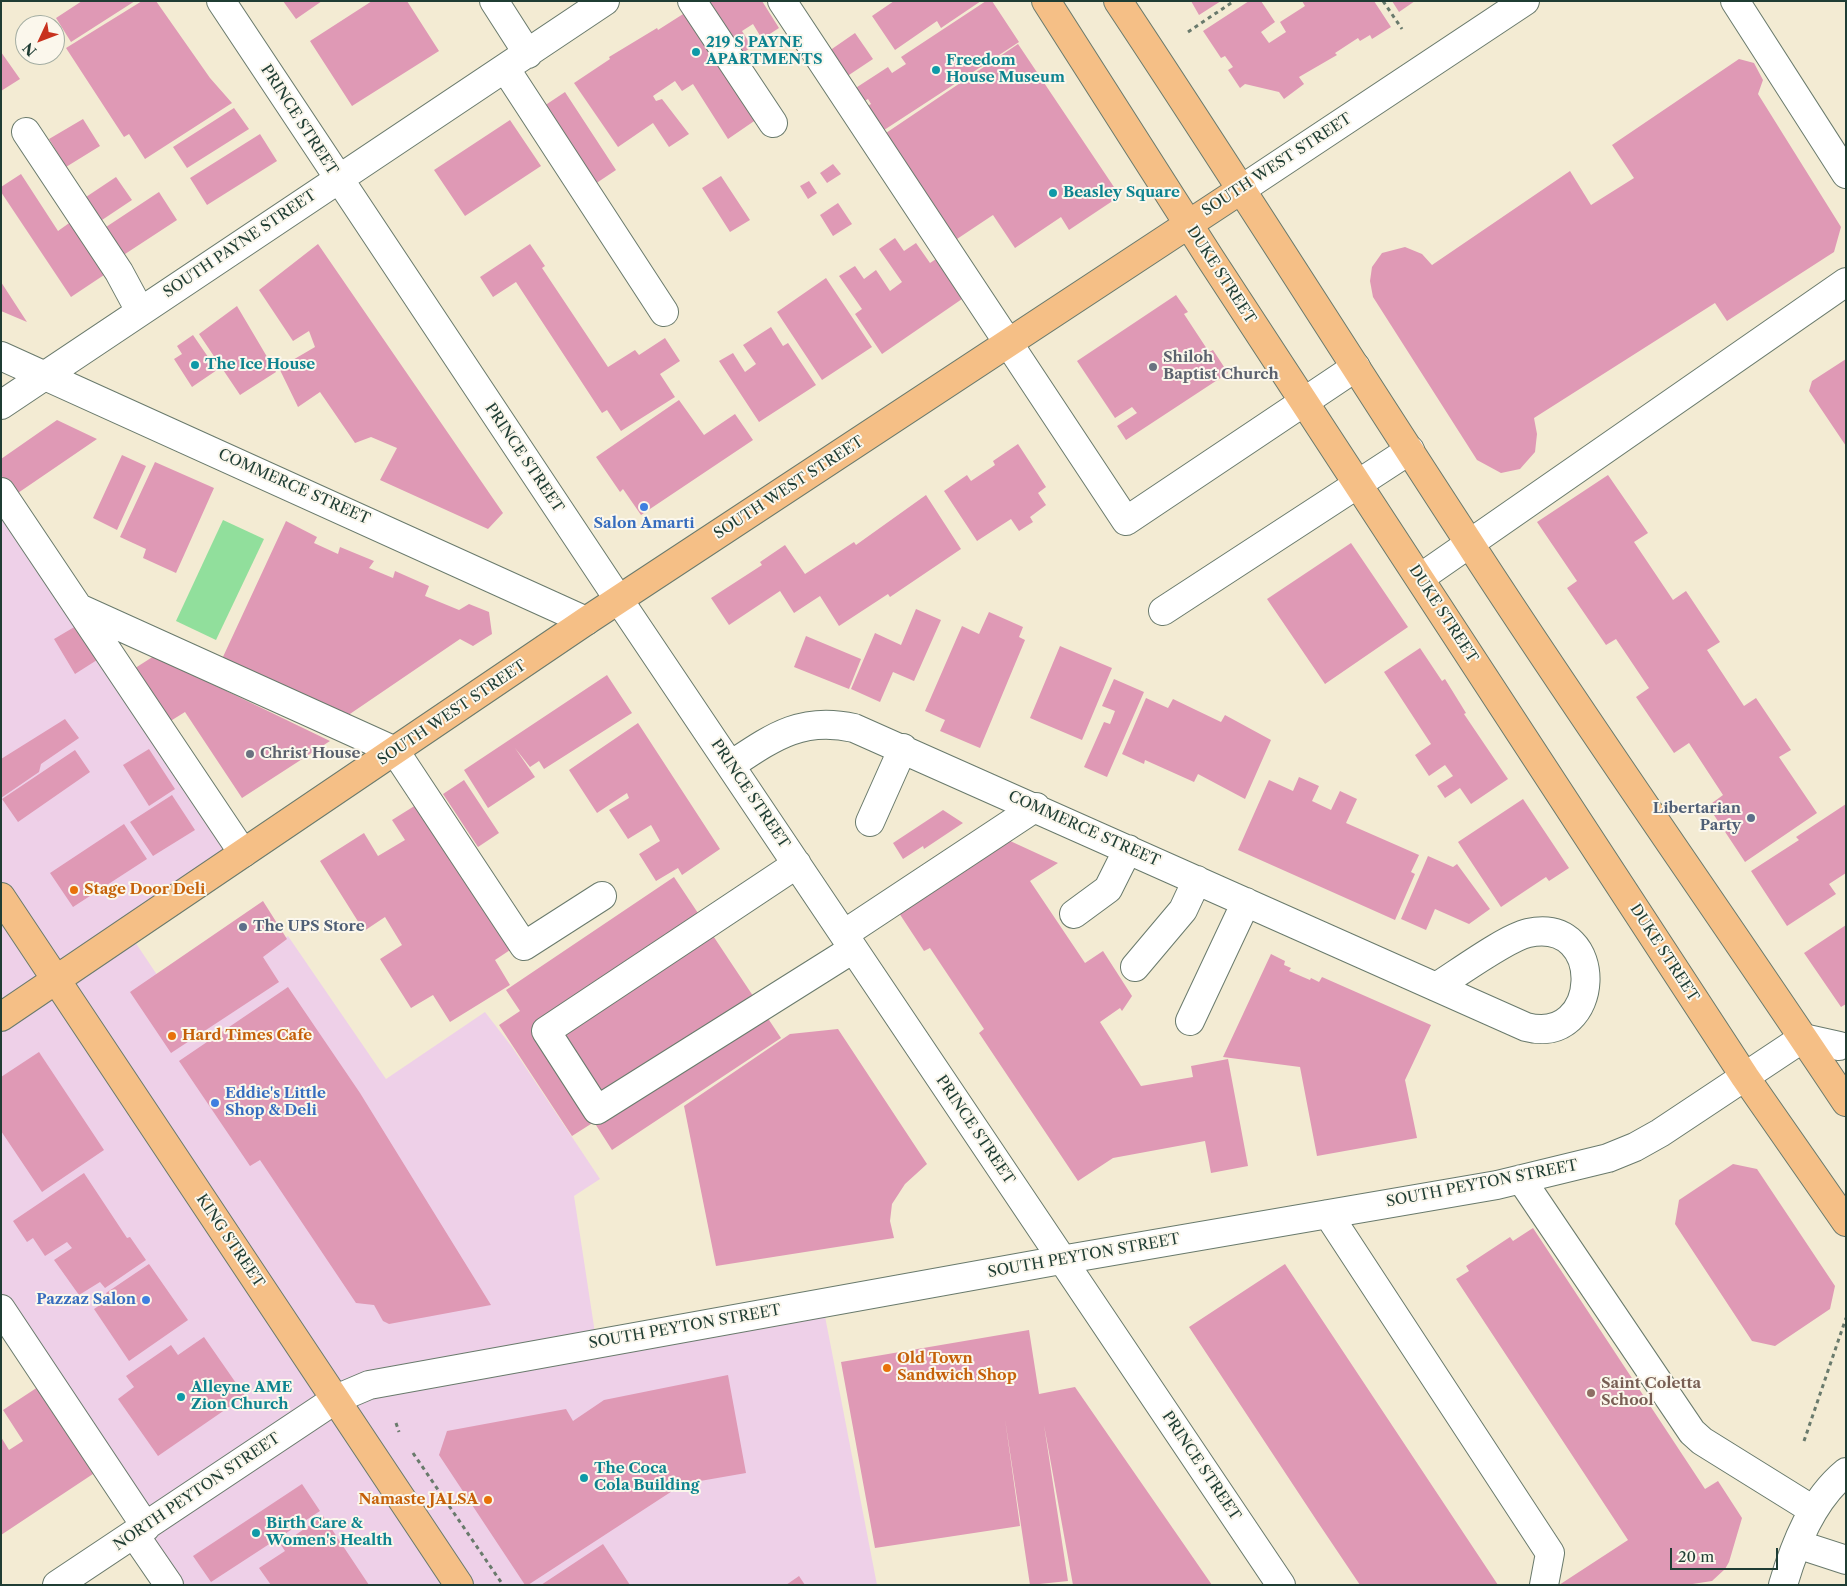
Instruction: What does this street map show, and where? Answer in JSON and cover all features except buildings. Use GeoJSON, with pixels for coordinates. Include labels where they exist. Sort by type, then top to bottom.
{"type":"FeatureCollection","features":[{"type":"Feature","properties":{"kind":"main road","name":"DUKE STREET"},"geometry":{"type":"LineString","coordinates":[[1046,1],[1188,224],[1745,1077],[1846,1222]]}},
{"type":"Feature","properties":{"kind":"main road"},"geometry":{"type":"LineString","coordinates":[[1118,1],[1242,189],[1469,543],[1846,1102]]}},
{"type":"Feature","properties":{"kind":"main road","name":"SOUTH WEST STREET"},"geometry":{"type":"LineString","coordinates":[[1,1018],[618,600],[1242,189]]}},
{"type":"Feature","properties":{"kind":"main road","name":"KING STREET"},"geometry":{"type":"LineString","coordinates":[[1,897],[459,1585]]}},
{"type":"Feature","properties":{"kind":"street","name":"PRINCE STREET"},"geometry":{"type":"LineString","coordinates":[[221,1],[618,600],[731,765],[1280,1585]]}},
{"type":"Feature","properties":{"kind":"street"},"geometry":{"type":"LineString","coordinates":[[494,1],[528,54]]}},
{"type":"Feature","properties":{"kind":"street","name":"SOUTH PAYNE STREET"},"geometry":{"type":"LineString","coordinates":[[1,405],[605,1]]}},
{"type":"Feature","properties":{"kind":"street"},"geometry":{"type":"LineString","coordinates":[[692,1],[773,123]]}},
{"type":"Feature","properties":{"kind":"street"},"geometry":{"type":"LineString","coordinates":[[782,1],[1126,521],[1356,367]]}},
{"type":"Feature","properties":{"kind":"street","name":"SOUTH WEST STREET"},"geometry":{"type":"LineString","coordinates":[[1242,189],[1525,1]]}},
{"type":"Feature","properties":{"kind":"street"},"geometry":{"type":"LineString","coordinates":[[1736,1],[1846,174]]}},
{"type":"Feature","properties":{"kind":"street"},"geometry":{"type":"LineString","coordinates":[[505,68],[664,312]]}},
{"type":"Feature","properties":{"kind":"street"},"geometry":{"type":"LineString","coordinates":[[26,132],[119,272],[140,312]]}},
{"type":"Feature","properties":{"kind":"street"},"geometry":{"type":"LineString","coordinates":[[1420,578],[1846,282]]}},
{"type":"Feature","properties":{"kind":"street","name":"COMMERCE STREET"},"geometry":{"type":"LineString","coordinates":[[1,356],[586,622]]}},
{"type":"Feature","properties":{"kind":"street"},"geometry":{"type":"LineString","coordinates":[[1163,611],[1410,450]]}},
{"type":"Feature","properties":{"kind":"street"},"geometry":{"type":"LineString","coordinates":[[1,492],[243,853]]}},
{"type":"Feature","properties":{"kind":"street"},"geometry":{"type":"LineString","coordinates":[[79,608],[395,752],[524,946],[602,896]]}},
{"type":"Feature","properties":{"kind":"street","name":"COMMERCE STREET"},"geometry":{"type":"LineString","coordinates":[[731,765],[770,739],[792,729],[812,724],[833,723],[854,728],[903,748],[1436,987],[1537,1030],[1556,1026],[1579,1007],[1586,994],[1587,980],[1585,966],[1571,942],[1562,937],[1536,932],[1518,936],[1436,987]]}},
{"type":"Feature","properties":{"kind":"street"},"geometry":{"type":"LineString","coordinates":[[870,822],[903,748]]}},
{"type":"Feature","properties":{"kind":"street"},"geometry":{"type":"LineString","coordinates":[[797,864],[546,1031],[597,1110],[849,941],[1036,807]]}},
{"type":"Feature","properties":{"kind":"street"},"geometry":{"type":"LineString","coordinates":[[1074,914],[1108,889],[1128,849]]}},
{"type":"Feature","properties":{"kind":"street"},"geometry":{"type":"LineString","coordinates":[[1135,967],[1183,910],[1197,880]]}},
{"type":"Feature","properties":{"kind":"street"},"geometry":{"type":"LineString","coordinates":[[1190,1021],[1246,902]]}},
{"type":"Feature","properties":{"kind":"street"},"geometry":{"type":"LineString","coordinates":[[1803,1038],[1839,1046]]}},
{"type":"Feature","properties":{"kind":"street","name":"SOUTH PEYTON STREET"},"geometry":{"type":"LineString","coordinates":[[336,1399],[369,1385],[1521,1179],[1608,1158],[1635,1147],[1660,1133],[1803,1038]]}},
{"type":"Feature","properties":{"kind":"street"},"geometry":{"type":"LineString","coordinates":[[1521,1179],[1692,1432],[1702,1441],[1814,1510]]}},
{"type":"Feature","properties":{"kind":"street"},"geometry":{"type":"LineString","coordinates":[[1328,1214],[1550,1553],[1544,1585]]}},
{"type":"Feature","properties":{"kind":"street"},"geometry":{"type":"LineString","coordinates":[[2,1313],[140,1531],[169,1585]]}},
{"type":"Feature","properties":{"kind":"street","name":"NORTH PEYTON STREET"},"geometry":{"type":"LineString","coordinates":[[57,1585],[336,1399]]}},
{"type":"Feature","properties":{"kind":"street"},"geometry":{"type":"LineString","coordinates":[[1783,1585],[1797,1544],[1814,1510],[1826,1492],[1846,1472]]}},
{"type":"Feature","properties":{"kind":"street"},"geometry":{"type":"LineString","coordinates":[[1797,1544],[1846,1560]]}},
{"type":"Feature","properties":{"kind":"path"},"geometry":{"type":"LineString","coordinates":[[1188,32],[1234,1]]}},
{"type":"Feature","properties":{"kind":"path"},"geometry":{"type":"LineString","coordinates":[[1383,1],[1402,29]]}},
{"type":"Feature","properties":{"kind":"path"},"geometry":{"type":"LineString","coordinates":[[1804,1441],[1846,1318]]}},
{"type":"Feature","properties":{"kind":"path"},"geometry":{"type":"LineString","coordinates":[[396,1423],[403,1438]]}},
{"type":"Feature","properties":{"kind":"path"},"geometry":{"type":"LineString","coordinates":[[409,1446],[504,1585]]}},
{"type":"Feature","properties":{"kind":"shaded area"},"geometry":{"type":"Polygon","coordinates":[[[1,510],[236,861],[129,933],[180,1009],[288,936],[386,1079],[485,1012],[512,1047],[600,1179],[574,1196],[597,1346],[823,1306],[877,1585],[163,1585],[142,1532],[1,1318],[1,510]]]}},
{"type":"Feature","properties":{"kind":"green space"},"geometry":{"type":"Polygon","coordinates":[[[223,520],[264,539],[216,640],[176,621],[223,520]]]}},
{"type":"Feature","properties":{"kind":"place","name":"219 S PAYNE APARTMENTS"},"geometry":{"type":"Point","coordinates":[696,52]}},
{"type":"Feature","properties":{"kind":"place","name":"Freedom House Museum"},"geometry":{"type":"Point","coordinates":[936,70]}},
{"type":"Feature","properties":{"kind":"place","name":"Beasley Square"},"geometry":{"type":"Point","coordinates":[1053,193]}},
{"type":"Feature","properties":{"kind":"place","name":"The Ice House"},"geometry":{"type":"Point","coordinates":[195,365]}},
{"type":"Feature","properties":{"kind":"place","name":"Shiloh Baptist Church"},"geometry":{"type":"Point","coordinates":[1153,367]}},
{"type":"Feature","properties":{"kind":"place","name":"Salon Amarti"},"geometry":{"type":"Point","coordinates":[644,507]}},
{"type":"Feature","properties":{"kind":"place","name":"Christ House"},"geometry":{"type":"Point","coordinates":[250,754]}},
{"type":"Feature","properties":{"kind":"place","name":"Libertarian Party"},"geometry":{"type":"Point","coordinates":[1751,818]}},
{"type":"Feature","properties":{"kind":"place","name":"Stage Door Deli"},"geometry":{"type":"Point","coordinates":[74,890]}},
{"type":"Feature","properties":{"kind":"place","name":"The UPS Store"},"geometry":{"type":"Point","coordinates":[243,927]}},
{"type":"Feature","properties":{"kind":"place","name":"Hard Times Cafe"},"geometry":{"type":"Point","coordinates":[172,1036]}},
{"type":"Feature","properties":{"kind":"place","name":"Eddie's Little Shop & Deli"},"geometry":{"type":"Point","coordinates":[215,1103]}},
{"type":"Feature","properties":{"kind":"place","name":"Pazzaz Salon"},"geometry":{"type":"Point","coordinates":[146,1300]}},
{"type":"Feature","properties":{"kind":"place","name":"Old Town Sandwich Shop"},"geometry":{"type":"Point","coordinates":[887,1368]}},
{"type":"Feature","properties":{"kind":"place","name":"Saint Coletta School"},"geometry":{"type":"Point","coordinates":[1591,1393]}},
{"type":"Feature","properties":{"kind":"place","name":"Alleyne AME Zion Church"},"geometry":{"type":"Point","coordinates":[181,1397]}},
{"type":"Feature","properties":{"kind":"place","name":"The Coca Cola Building"},"geometry":{"type":"Point","coordinates":[584,1478]}},
{"type":"Feature","properties":{"kind":"place","name":"Namaste JALSA"},"geometry":{"type":"Point","coordinates":[488,1500]}},
{"type":"Feature","properties":{"kind":"place","name":"Birth Care & Women's Health"},"geometry":{"type":"Point","coordinates":[256,1533]}}]}
